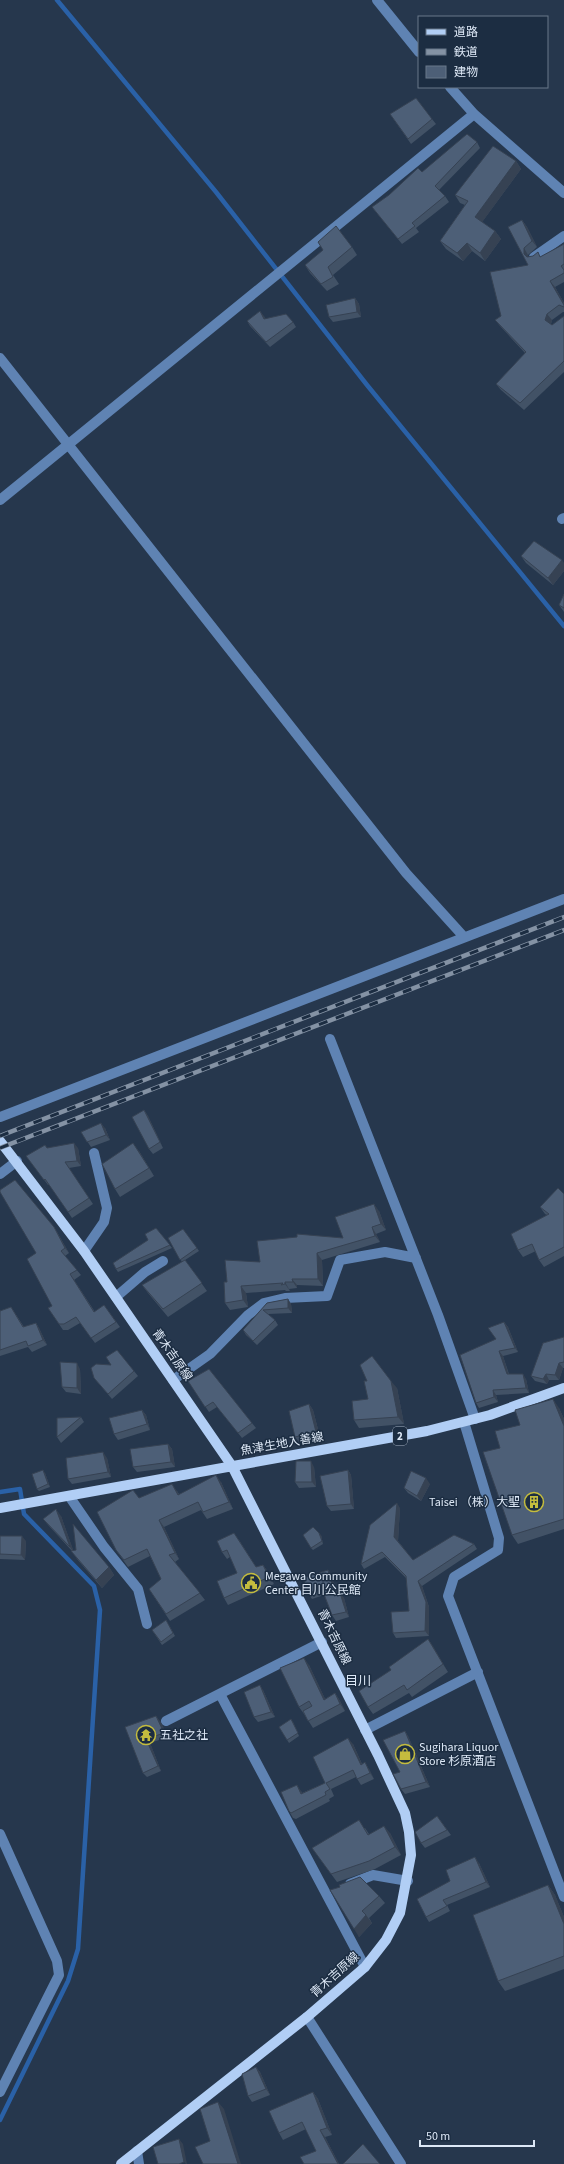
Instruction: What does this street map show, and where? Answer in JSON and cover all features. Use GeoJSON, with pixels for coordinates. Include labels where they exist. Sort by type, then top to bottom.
{"type":"FeatureCollection","features":[{"type":"Feature","properties":{"kind":"main road","name":"青木吉原線"},"geometry":{"type":"LineString","coordinates":[[0,1141],[17,1161],[84,1251],[232,1466],[322,1642],[405,1813],[411,1855],[408,1881],[400,1913],[386,1940],[365,1967],[307,2017],[121,2164]]}},
{"type":"Feature","properties":{"kind":"main road","name":"魚津生地入善線"},"geometry":{"type":"LineString","coordinates":[[0,1508],[362,1444],[475,1419],[564,1388]]}},
{"type":"Feature","properties":{"kind":"street"},"geometry":{"type":"LineString","coordinates":[[377,0],[418,51]]}},
{"type":"Feature","properties":{"kind":"street"},"geometry":{"type":"LineString","coordinates":[[451,88],[474,114],[564,193]]}},
{"type":"Feature","properties":{"kind":"street"},"geometry":{"type":"LineString","coordinates":[[0,500],[474,114]]}},
{"type":"Feature","properties":{"kind":"street"},"geometry":{"type":"LineString","coordinates":[[534,257],[564,236]]}},
{"type":"Feature","properties":{"kind":"street"},"geometry":{"type":"LineString","coordinates":[[0,358],[70,444],[406,873],[464,937]]}},
{"type":"Feature","properties":{"kind":"street"},"geometry":{"type":"LineString","coordinates":[[0,1117],[564,899]]}},
{"type":"Feature","properties":{"kind":"street"},"geometry":{"type":"LineString","coordinates":[[330,1039],[438,1315],[475,1419]]}},
{"type":"Feature","properties":{"kind":"street"},"geometry":{"type":"LineString","coordinates":[[84,1251],[104,1222],[107,1208],[94,1153]]}},
{"type":"Feature","properties":{"kind":"street"},"geometry":{"type":"LineString","coordinates":[[0,1174],[17,1161]]}},
{"type":"Feature","properties":{"kind":"street"},"geometry":{"type":"LineString","coordinates":[[173,1380],[210,1354],[248,1315],[264,1303],[285,1298],[327,1296],[340,1260],[385,1252],[416,1258]]}},
{"type":"Feature","properties":{"kind":"street"},"geometry":{"type":"LineString","coordinates":[[116,1297],[145,1272],[163,1260]]}},
{"type":"Feature","properties":{"kind":"street"},"geometry":{"type":"LineString","coordinates":[[464,1422],[499,1538],[498,1550],[454,1577],[448,1596],[564,1897]]}},
{"type":"Feature","properties":{"kind":"street"},"geometry":{"type":"LineString","coordinates":[[69,1496],[104,1547],[138,1589],[148,1624]]}},
{"type":"Feature","properties":{"kind":"street"},"geometry":{"type":"LineString","coordinates":[[166,1721],[322,1642]]}},
{"type":"Feature","properties":{"kind":"street"},"geometry":{"type":"LineString","coordinates":[[365,1730],[478,1672]]}},
{"type":"Feature","properties":{"kind":"street"},"geometry":{"type":"LineString","coordinates":[[220,1694],[333,1891],[365,1967]]}},
{"type":"Feature","properties":{"kind":"street"},"geometry":{"type":"LineString","coordinates":[[0,1834],[57,1961],[59,1975],[0,2092]]}},
{"type":"Feature","properties":{"kind":"street"},"geometry":{"type":"LineString","coordinates":[[333,1891],[373,1875],[408,1881]]}},
{"type":"Feature","properties":{"kind":"street"},"geometry":{"type":"LineString","coordinates":[[307,2017],[401,2164]]}},
{"type":"Feature","properties":{"kind":"street"},"geometry":{"type":"LineString","coordinates":[[137,2151],[139,2164]]}},
{"type":"Feature","properties":{"kind":"building"},"geometry":{"type":"Polygon","coordinates":[[[416,98],[432,119],[408,139],[390,114],[416,98]]]}},
{"type":"Feature","properties":{"kind":"building"},"geometry":{"type":"Polygon","coordinates":[[[467,134],[477,142],[435,186],[445,196],[412,223],[415,226],[398,239],[372,207],[389,195],[418,168],[422,172],[467,134]]]}},
{"type":"Feature","properties":{"kind":"building"},"geometry":{"type":"Polygon","coordinates":[[[493,146],[516,161],[475,217],[495,231],[480,253],[467,243],[457,253],[440,241],[468,201],[455,195],[493,146]]]}},
{"type":"Feature","properties":{"kind":"building"},"geometry":{"type":"Polygon","coordinates":[[[522,220],[532,241],[524,248],[524,254],[527,257],[533,256],[538,252],[540,257],[564,244],[564,264],[561,266],[564,273],[550,281],[564,307],[559,305],[547,314],[545,320],[552,325],[564,316],[564,361],[520,403],[496,384],[526,352],[495,320],[501,316],[490,272],[528,265],[508,227],[522,220]]]}},
{"type":"Feature","properties":{"kind":"building"},"geometry":{"type":"Polygon","coordinates":[[[336,226],[352,247],[328,267],[333,277],[321,284],[305,265],[323,250],[318,242],[336,226]]]}},
{"type":"Feature","properties":{"kind":"building"},"geometry":{"type":"Polygon","coordinates":[[[355,298],[357,312],[329,317],[326,305],[355,298]]]}},
{"type":"Feature","properties":{"kind":"building"},"geometry":{"type":"Polygon","coordinates":[[[260,311],[264,319],[286,314],[293,322],[266,342],[247,321],[260,311]]]}},
{"type":"Feature","properties":{"kind":"building"},"geometry":{"type":"Polygon","coordinates":[[[534,541],[562,560],[548,578],[521,556],[534,541]]]}},
{"type":"Feature","properties":{"kind":"building"},"geometry":{"type":"Polygon","coordinates":[[[564,594],[564,608],[559,605],[564,594]]]}},
{"type":"Feature","properties":{"kind":"building"},"geometry":{"type":"Polygon","coordinates":[[[144,1110],[160,1142],[149,1149],[132,1117],[144,1110]]]}},
{"type":"Feature","properties":{"kind":"building"},"geometry":{"type":"Polygon","coordinates":[[[101,1123],[106,1135],[87,1142],[81,1132],[101,1123]]]}},
{"type":"Feature","properties":{"kind":"building"},"geometry":{"type":"Polygon","coordinates":[[[74,1143],[77,1161],[65,1162],[89,1198],[68,1212],[45,1179],[44,1180],[26,1156],[45,1145],[47,1148],[74,1143]]]}},
{"type":"Feature","properties":{"kind":"building"},"geometry":{"type":"Polygon","coordinates":[[[133,1143],[149,1168],[115,1189],[102,1164],[133,1143]]]}},
{"type":"Feature","properties":{"kind":"building"},"geometry":{"type":"Polygon","coordinates":[[[15,1180],[54,1227],[65,1248],[61,1251],[77,1270],[70,1274],[94,1312],[104,1305],[116,1322],[91,1338],[76,1317],[64,1324],[59,1324],[48,1308],[52,1306],[27,1259],[36,1253],[0,1192],[0,1190],[15,1180]]]}},
{"type":"Feature","properties":{"kind":"building"},"geometry":{"type":"Polygon","coordinates":[[[558,1188],[564,1194],[564,1247],[539,1260],[532,1244],[518,1250],[511,1234],[549,1214],[540,1207],[558,1188]]]}},
{"type":"Feature","properties":{"kind":"building"},"geometry":{"type":"Polygon","coordinates":[[[374,1204],[381,1224],[372,1227],[375,1236],[317,1253],[318,1279],[292,1279],[293,1282],[285,1282],[285,1284],[281,1285],[283,1283],[241,1286],[243,1300],[225,1303],[224,1282],[227,1282],[225,1260],[260,1262],[257,1241],[297,1237],[297,1234],[343,1238],[335,1217],[374,1204]]]}},
{"type":"Feature","properties":{"kind":"building"},"geometry":{"type":"Polygon","coordinates":[[[156,1228],[170,1245],[116,1269],[113,1263],[148,1240],[145,1234],[156,1228]]]}},
{"type":"Feature","properties":{"kind":"building"},"geometry":{"type":"Polygon","coordinates":[[[183,1229],[197,1248],[180,1260],[168,1238],[183,1229]]]}},
{"type":"Feature","properties":{"kind":"building"},"geometry":{"type":"Polygon","coordinates":[[[185,1260],[202,1283],[163,1309],[142,1285],[185,1260]]]}},
{"type":"Feature","properties":{"kind":"building"},"geometry":{"type":"Polygon","coordinates":[[[288,1299],[288,1308],[263,1310],[275,1320],[253,1341],[243,1330],[267,1303],[288,1299]]]}},
{"type":"Feature","properties":{"kind":"building"},"geometry":{"type":"Polygon","coordinates":[[[11,1307],[23,1327],[36,1323],[43,1340],[28,1346],[26,1341],[0,1350],[0,1311],[11,1307]]]}},
{"type":"Feature","properties":{"kind":"building"},"geometry":{"type":"Polygon","coordinates":[[[504,1322],[515,1348],[499,1351],[507,1374],[523,1374],[526,1388],[493,1390],[494,1397],[476,1403],[460,1355],[496,1339],[488,1328],[504,1322]]]}},
{"type":"Feature","properties":{"kind":"building"},"geometry":{"type":"Polygon","coordinates":[[[564,1337],[564,1362],[559,1363],[555,1375],[546,1374],[543,1379],[531,1376],[543,1343],[564,1337]]]}},
{"type":"Feature","properties":{"kind":"building"},"geometry":{"type":"Polygon","coordinates":[[[117,1350],[134,1371],[108,1394],[94,1378],[91,1368],[96,1364],[111,1365],[106,1357],[117,1350]]]}},
{"type":"Feature","properties":{"kind":"building"},"geometry":{"type":"Polygon","coordinates":[[[372,1356],[391,1381],[398,1417],[354,1420],[352,1401],[368,1399],[364,1381],[367,1381],[360,1365],[372,1356]]]}},
{"type":"Feature","properties":{"kind":"building"},"geometry":{"type":"Polygon","coordinates":[[[60,1362],[77,1363],[77,1388],[62,1387],[60,1362]]]}},
{"type":"Feature","properties":{"kind":"building"},"geometry":{"type":"Polygon","coordinates":[[[209,1369],[252,1423],[238,1433],[213,1402],[205,1407],[188,1381],[209,1369]]]}},
{"type":"Feature","properties":{"kind":"building"},"geometry":{"type":"Polygon","coordinates":[[[553,1399],[564,1426],[564,1519],[512,1535],[483,1452],[500,1448],[495,1431],[520,1425],[515,1410],[553,1399]]]}},
{"type":"Feature","properties":{"kind":"building"},"geometry":{"type":"Polygon","coordinates":[[[309,1404],[316,1432],[295,1437],[289,1411],[309,1404]]]}},
{"type":"Feature","properties":{"kind":"building"},"geometry":{"type":"Polygon","coordinates":[[[142,1410],[147,1424],[114,1434],[109,1418],[142,1410]]]}},
{"type":"Feature","properties":{"kind":"building"},"geometry":{"type":"Polygon","coordinates":[[[81,1417],[57,1437],[57,1418],[81,1417]]]}},
{"type":"Feature","properties":{"kind":"building"},"geometry":{"type":"Polygon","coordinates":[[[168,1444],[171,1462],[133,1467],[130,1449],[168,1444]]]}},
{"type":"Feature","properties":{"kind":"building"},"geometry":{"type":"Polygon","coordinates":[[[103,1452],[108,1472],[68,1479],[66,1458],[103,1452]]]}},
{"type":"Feature","properties":{"kind":"building"},"geometry":{"type":"Polygon","coordinates":[[[296,1461],[311,1461],[312,1482],[295,1482],[296,1461]]]}},
{"type":"Feature","properties":{"kind":"building"},"geometry":{"type":"Polygon","coordinates":[[[43,1470],[48,1484],[37,1489],[32,1474],[43,1470]]]}},
{"type":"Feature","properties":{"kind":"building"},"geometry":{"type":"Polygon","coordinates":[[[348,1470],[351,1504],[327,1506],[320,1476],[348,1470]]]}},
{"type":"Feature","properties":{"kind":"building"},"geometry":{"type":"Polygon","coordinates":[[[411,1471],[426,1478],[417,1496],[404,1488],[411,1471]]]}},
{"type":"Feature","properties":{"kind":"building"},"geometry":{"type":"Polygon","coordinates":[[[216,1475],[229,1502],[203,1512],[198,1502],[159,1520],[175,1553],[169,1555],[200,1593],[166,1614],[149,1589],[161,1579],[147,1549],[124,1560],[116,1550],[97,1512],[133,1490],[139,1498],[172,1484],[178,1495],[216,1475]]]}},
{"type":"Feature","properties":{"kind":"building"},"geometry":{"type":"Polygon","coordinates":[[[397,1503],[394,1537],[413,1560],[454,1535],[474,1544],[418,1581],[426,1602],[425,1631],[393,1633],[391,1612],[409,1611],[406,1576],[382,1552],[361,1564],[370,1525],[397,1503]]]}},
{"type":"Feature","properties":{"kind":"building"},"geometry":{"type":"Polygon","coordinates":[[[56,1509],[70,1547],[43,1519],[56,1509]]]}},
{"type":"Feature","properties":{"kind":"building"},"geometry":{"type":"Polygon","coordinates":[[[73,1524],[109,1567],[96,1580],[71,1551],[76,1550],[73,1524]]]}},
{"type":"Feature","properties":{"kind":"building"},"geometry":{"type":"Polygon","coordinates":[[[313,1527],[319,1533],[322,1541],[311,1548],[303,1535],[313,1527]]]}},
{"type":"Feature","properties":{"kind":"building"},"geometry":{"type":"Polygon","coordinates":[[[234,1533],[256,1567],[263,1565],[269,1577],[224,1598],[217,1581],[237,1573],[227,1550],[222,1552],[217,1541],[234,1533]]]}},
{"type":"Feature","properties":{"kind":"building"},"geometry":{"type":"Polygon","coordinates":[[[0,1536],[22,1536],[21,1555],[0,1554],[0,1536]]]}},
{"type":"Feature","properties":{"kind":"building"},"geometry":{"type":"Polygon","coordinates":[[[328,1570],[335,1594],[340,1593],[346,1612],[332,1615],[322,1589],[308,1593],[303,1578],[328,1570]]]}},
{"type":"Feature","properties":{"kind":"building"},"geometry":{"type":"Polygon","coordinates":[[[166,1620],[173,1633],[161,1642],[152,1630],[166,1620]]]}},
{"type":"Feature","properties":{"kind":"building"},"geometry":{"type":"Polygon","coordinates":[[[428,1639],[443,1664],[407,1690],[404,1685],[368,1707],[359,1691],[391,1670],[389,1667],[428,1639]]]}},
{"type":"Feature","properties":{"kind":"building"},"geometry":{"type":"Polygon","coordinates":[[[304,1658],[324,1700],[335,1693],[340,1704],[308,1721],[303,1711],[312,1706],[309,1701],[299,1707],[280,1668],[304,1658]]]}},
{"type":"Feature","properties":{"kind":"building"},"geometry":{"type":"Polygon","coordinates":[[[260,1685],[271,1712],[254,1717],[244,1692],[260,1685]]]}},
{"type":"Feature","properties":{"kind":"building"},"geometry":{"type":"Polygon","coordinates":[[[156,1716],[164,1733],[146,1739],[158,1766],[143,1773],[125,1727],[156,1716]]]}},
{"type":"Feature","properties":{"kind":"building"},"geometry":{"type":"Polygon","coordinates":[[[291,1719],[298,1733],[287,1740],[279,1727],[291,1719]]]}},
{"type":"Feature","properties":{"kind":"building"},"geometry":{"type":"Polygon","coordinates":[[[405,1731],[426,1782],[401,1789],[393,1774],[400,1772],[383,1740],[405,1731]]]}},
{"type":"Feature","properties":{"kind":"building"},"geometry":{"type":"Polygon","coordinates":[[[348,1738],[361,1765],[365,1762],[370,1773],[357,1779],[353,1770],[326,1783],[330,1789],[325,1792],[326,1795],[291,1813],[281,1792],[297,1785],[301,1794],[325,1783],[313,1757],[348,1738]]]}},
{"type":"Feature","properties":{"kind":"building"},"geometry":{"type":"Polygon","coordinates":[[[437,1816],[447,1830],[421,1843],[415,1832],[437,1816]]]}},
{"type":"Feature","properties":{"kind":"building"},"geometry":{"type":"Polygon","coordinates":[[[359,1820],[368,1835],[384,1826],[395,1847],[369,1861],[331,1874],[312,1848],[359,1820]]]}},
{"type":"Feature","properties":{"kind":"building"},"geometry":{"type":"Polygon","coordinates":[[[475,1857],[486,1882],[443,1900],[447,1906],[426,1917],[417,1899],[450,1881],[446,1870],[475,1857]]]}},
{"type":"Feature","properties":{"kind":"building"},"geometry":{"type":"Polygon","coordinates":[[[360,1877],[379,1896],[362,1911],[366,1915],[354,1929],[330,1890],[340,1887],[339,1885],[360,1877]]]}},
{"type":"Feature","properties":{"kind":"building"},"geometry":{"type":"Polygon","coordinates":[[[548,1885],[564,1924],[564,1956],[498,1981],[473,1915],[548,1885]]]}},
{"type":"Feature","properties":{"kind":"building"},"geometry":{"type":"Polygon","coordinates":[[[256,2067],[266,2089],[248,2096],[242,2074],[256,2067]]]}},
{"type":"Feature","properties":{"kind":"building"},"geometry":{"type":"Polygon","coordinates":[[[313,2092],[327,2128],[320,2130],[338,2164],[304,2164],[300,2157],[316,2151],[302,2122],[279,2133],[269,2111],[313,2092]]]}},
{"type":"Feature","properties":{"kind":"building"},"geometry":{"type":"Polygon","coordinates":[[[218,2102],[238,2164],[203,2164],[195,2147],[210,2141],[200,2109],[218,2102]]]}},
{"type":"Feature","properties":{"kind":"building"},"geometry":{"type":"Polygon","coordinates":[[[179,2139],[184,2162],[179,2164],[158,2164],[153,2147],[179,2139]]]}},
{"type":"Feature","properties":{"kind":"building"},"geometry":{"type":"Polygon","coordinates":[[[363,2144],[380,2164],[343,2164],[363,2144]]]}},
{"type":"Feature","properties":{"kind":"waterway"},"geometry":{"type":"LineString","coordinates":[[57,0],[216,192],[367,385],[564,626]]}},
{"type":"Feature","properties":{"kind":"waterway"},"geometry":{"type":"LineString","coordinates":[[0,1492],[20,1489],[24,1514],[94,1586],[100,1610],[78,1949],[68,1981],[0,2120]]}},
{"type":"Feature","properties":{"kind":"railway"},"geometry":{"type":"LineString","coordinates":[[0,1136],[564,917]]}},
{"type":"Feature","properties":{"kind":"railway"},"geometry":{"type":"LineString","coordinates":[[0,1148],[564,930]]}},
{"type":"Feature","properties":{"kind":"place","name":"Taisei （株）大聖"},"geometry":{"type":"Point","coordinates":[534,1502]}},
{"type":"Feature","properties":{"kind":"place","name":"Megawa Community Center 目川公民館"},"geometry":{"type":"Point","coordinates":[251,1583]}},
{"type":"Feature","properties":{"kind":"place","name":"五社之社"},"geometry":{"type":"Point","coordinates":[146,1735]}},
{"type":"Feature","properties":{"kind":"place","name":"Sugihara Liquor Store 杉原酒店"},"geometry":{"type":"Point","coordinates":[405,1754]}},
{"type":"Feature","properties":{"kind":"district","name":"目川"},"geometry":{"type":"Point","coordinates":[358,1681]}}]}
